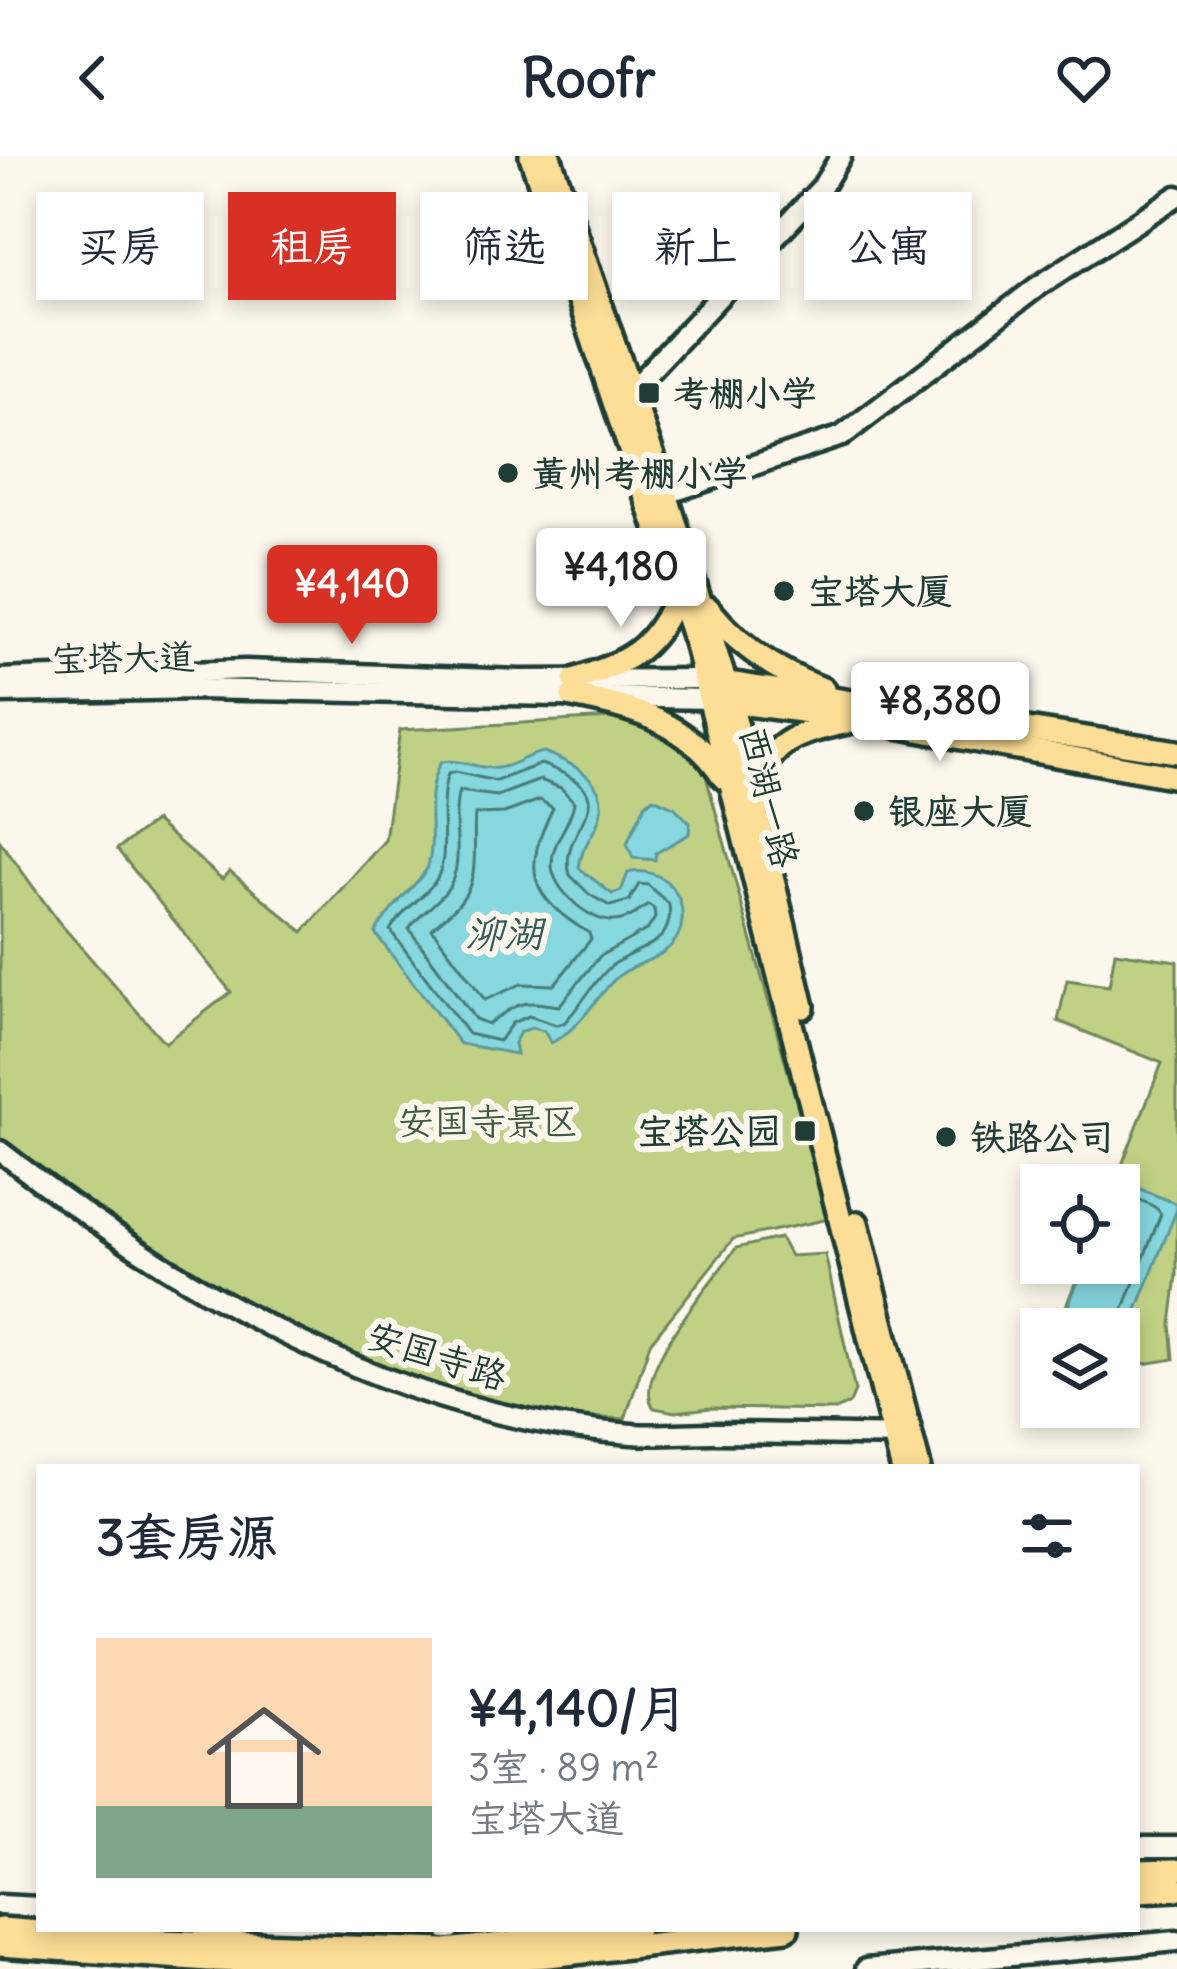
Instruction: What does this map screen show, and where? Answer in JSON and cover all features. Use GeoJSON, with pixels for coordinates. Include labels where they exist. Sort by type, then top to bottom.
{"type":"FeatureCollection","features":[{"type":"Feature","properties":{"kind":"main road","name":"西湖一路"},"geometry":{"type":"LineString","coordinates":[[531,156],[688,592],[718,691],[903,1436],[917,1464]]}},
{"type":"Feature","properties":{"kind":"main road","name":"西湖一路"},"geometry":{"type":"LineString","coordinates":[[549,156],[666,494],[688,592]]}},
{"type":"Feature","properties":{"kind":"main road"},"geometry":{"type":"LineString","coordinates":[[573,688],[647,648],[688,592],[764,662],[861,712]]}},
{"type":"Feature","properties":{"kind":"main road"},"geometry":{"type":"LineString","coordinates":[[573,688],[655,717],[689,739],[744,796],[776,748],[806,731],[861,712]]}},
{"type":"Feature","properties":{"kind":"main road","name":"宝塔大道"},"geometry":{"type":"LineString","coordinates":[[718,691],[1177,752]]}},
{"type":"Feature","properties":{"kind":"main road","name":"宝塔大道"},"geometry":{"type":"LineString","coordinates":[[861,712],[1177,777]]}},
{"type":"Feature","properties":{"kind":"main road","name":"西湖一路"},"geometry":{"type":"LineString","coordinates":[[902,1464],[903,1436]]}},
{"type":"Feature","properties":{"kind":"main road"},"geometry":{"type":"LineString","coordinates":[[1140,1871],[1177,1870]]}},
{"type":"Feature","properties":{"kind":"main road"},"geometry":{"type":"LineString","coordinates":[[1140,1892],[1177,1889]]}},
{"type":"Feature","properties":{"kind":"main road"},"geometry":{"type":"LineString","coordinates":[[0,1929],[36,1932]]}},
{"type":"Feature","properties":{"kind":"main road"},"geometry":{"type":"LineString","coordinates":[[40,1932],[161,1941],[446,1950],[610,1932]]}},
{"type":"Feature","properties":{"kind":"main road"},"geometry":{"type":"LineString","coordinates":[[0,1945],[209,1960],[417,1965],[760,1932]]}},
{"type":"Feature","properties":{"kind":"street"},"geometry":{"type":"LineString","coordinates":[[631,392],[822,187],[842,156]]}},
{"type":"Feature","properties":{"kind":"street"},"geometry":{"type":"LineString","coordinates":[[666,494],[842,436],[1037,287],[1177,196]]}},
{"type":"Feature","properties":{"kind":"street","name":"宝塔大道"},"geometry":{"type":"LineString","coordinates":[[0,679],[245,670],[573,688]]}},
{"type":"Feature","properties":{"kind":"street","name":"宝塔大道"},"geometry":{"type":"LineString","coordinates":[[0,693],[718,691]]}},
{"type":"Feature","properties":{"kind":"street","name":"安国寺路"},"geometry":{"type":"LineString","coordinates":[[0,1150],[68,1203],[183,1279],[302,1344],[441,1396],[523,1419],[632,1434],[903,1436]]}},
{"type":"Feature","properties":{"kind":"street"},"geometry":{"type":"LineString","coordinates":[[1140,1847],[1177,1847]]}},
{"type":"Feature","properties":{"kind":"street"},"geometry":{"type":"LineString","coordinates":[[0,1905],[36,1907]]}},
{"type":"Feature","properties":{"kind":"street"},"geometry":{"type":"LineString","coordinates":[[866,1969],[1177,1941]]}},
{"type":"Feature","properties":{"kind":"green space","name":"安国寺景区"},"geometry":{"type":"Polygon","coordinates":[[[628,717],[673,735],[702,762],[829,1219],[733,1239],[650,1343],[625,1419],[537,1414],[489,1404],[333,1346],[233,1297],[137,1240],[0,1142],[0,841],[58,921],[165,1043],[231,992],[117,849],[155,821],[222,879],[230,871],[303,932],[385,840],[400,730],[628,717]]]}},
{"type":"Feature","properties":{"kind":"green space"},"geometry":{"type":"Polygon","coordinates":[[[1115,952],[1177,961],[1174,1359],[1140,1365],[1140,1308],[1065,1308],[1075,1284],[1140,1284],[1140,1164],[1122,1164],[1162,1063],[1058,1021],[1067,980],[1109,986],[1115,952]]]}},
{"type":"Feature","properties":{"kind":"green space"},"geometry":{"type":"Polygon","coordinates":[[[780,1238],[790,1256],[825,1254],[855,1391],[850,1403],[836,1410],[675,1412],[654,1408],[649,1393],[653,1373],[694,1303],[736,1248],[780,1238]]]}},
{"type":"Feature","properties":{"kind":"water","name":"泖湖"},"geometry":{"type":"Polygon","coordinates":[[[544,752],[588,776],[600,796],[598,822],[579,868],[612,894],[621,891],[628,873],[661,878],[680,902],[681,928],[665,951],[616,978],[579,1022],[551,1043],[544,1031],[531,1028],[520,1032],[514,1043],[516,1054],[460,1044],[375,933],[428,866],[432,788],[441,762],[498,768],[544,752]]]}},
{"type":"Feature","properties":{"kind":"water"},"geometry":{"type":"Polygon","coordinates":[[[653,798],[674,807],[690,823],[689,834],[656,853],[655,860],[633,858],[627,843],[653,798]]]}},
{"type":"Feature","properties":{"kind":"water"},"geometry":{"type":"Polygon","coordinates":[[[1140,1189],[1177,1204],[1138,1308],[1069,1308],[1078,1284],[1140,1284],[1140,1189]]]}},
{"type":"Feature","properties":{"kind":"place","name":"考棚小学"},"geometry":{"type":"Point","coordinates":[649,393]}},
{"type":"Feature","properties":{"kind":"place","name":"黄州考棚小学"},"geometry":{"type":"Point","coordinates":[508,473]}},
{"type":"Feature","properties":{"kind":"place","name":"宝塔大厦"},"geometry":{"type":"Point","coordinates":[784,591]}},
{"type":"Feature","properties":{"kind":"place","name":"银座大厦"},"geometry":{"type":"Point","coordinates":[864,811]}},
{"type":"Feature","properties":{"kind":"place","name":"宝塔公园"},"geometry":{"type":"Point","coordinates":[805,1131]}},
{"type":"Feature","properties":{"kind":"place","name":"铁路公司"},"geometry":{"type":"Point","coordinates":[946,1137]}}]}
